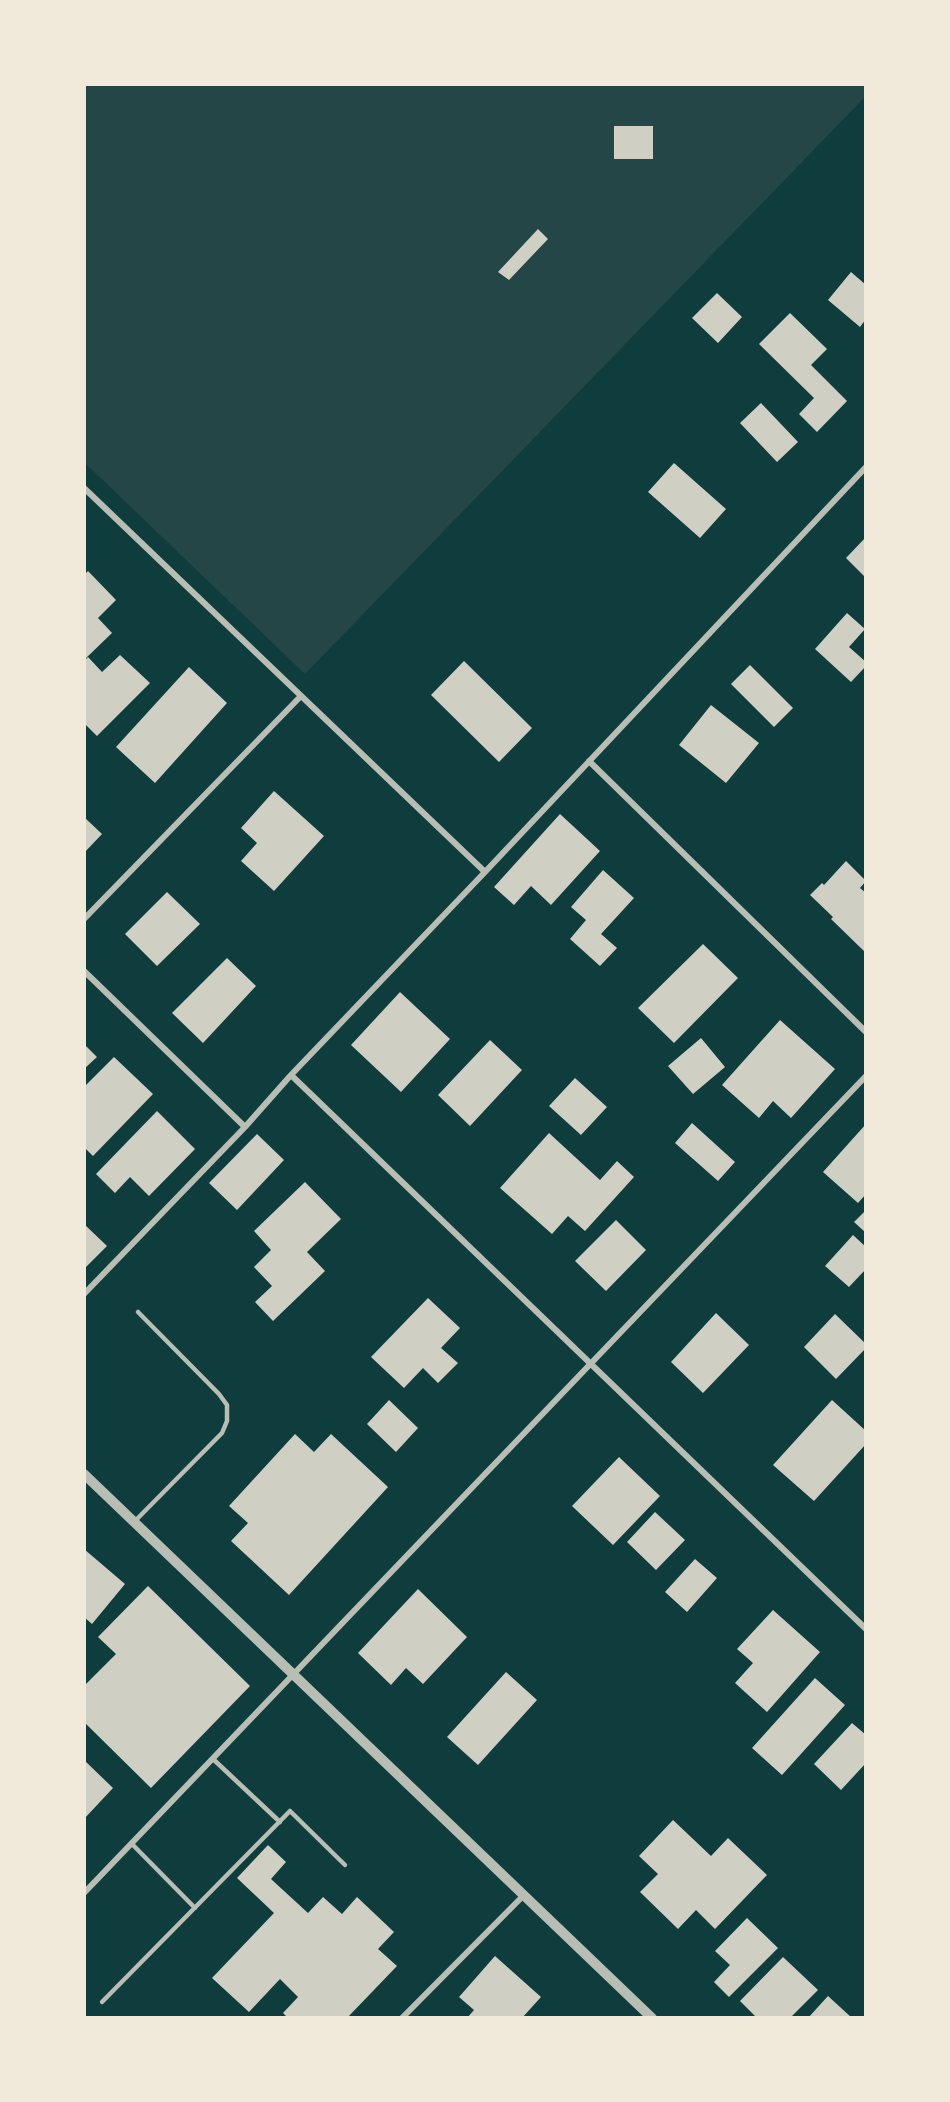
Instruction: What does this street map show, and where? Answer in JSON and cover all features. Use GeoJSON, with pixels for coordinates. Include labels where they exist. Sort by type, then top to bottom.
{"type":"FeatureCollection","features":[{"type":"Feature","properties":{"kind":"street"},"geometry":{"type":"LineString","coordinates":[[84,1294],[245,1127],[291,1075],[866,467]]}},
{"type":"Feature","properties":{"kind":"street"},"geometry":{"type":"LineString","coordinates":[[84,488],[485,872]]}},
{"type":"Feature","properties":{"kind":"street"},"geometry":{"type":"LineString","coordinates":[[84,919],[300,697]]}},
{"type":"Feature","properties":{"kind":"street"},"geometry":{"type":"LineString","coordinates":[[589,761],[866,1032]]}},
{"type":"Feature","properties":{"kind":"street"},"geometry":{"type":"LineString","coordinates":[[84,970],[245,1127]]}},
{"type":"Feature","properties":{"kind":"street"},"geometry":{"type":"LineString","coordinates":[[291,1075],[866,1629]]}},
{"type":"Feature","properties":{"kind":"street"},"geometry":{"type":"LineString","coordinates":[[84,1893],[866,1076]]}},
{"type":"Feature","properties":{"kind":"street"},"geometry":{"type":"LineString","coordinates":[[84,1474],[652,2018]]}},
{"type":"Feature","properties":{"kind":"street"},"geometry":{"type":"LineString","coordinates":[[402,2018],[525,1894]]}},
{"type":"Feature","properties":{"kind":"lane"},"geometry":{"type":"LineString","coordinates":[[134,1522],[222,1432],[227,1421],[227,1405],[219,1394],[138,1312]]}},
{"type":"Feature","properties":{"kind":"lane"},"geometry":{"type":"LineString","coordinates":[[213,1758],[280,1822]]}},
{"type":"Feature","properties":{"kind":"lane"},"geometry":{"type":"LineString","coordinates":[[102,2002],[291,1811],[345,1865]]}},
{"type":"Feature","properties":{"kind":"lane"},"geometry":{"type":"LineString","coordinates":[[132,1844],[195,1908]]}},
{"type":"Feature","properties":{"kind":"shaded area"},"geometry":{"type":"Polygon","coordinates":[[[84,84],[866,84],[866,96],[305,674],[84,462],[84,84]]]}},
{"type":"Feature","properties":{"kind":"building"},"geometry":{"type":"Polygon","coordinates":[[[614,126],[653,126],[653,159],[614,159],[614,126]]]}},
{"type":"Feature","properties":{"kind":"building"},"geometry":{"type":"Polygon","coordinates":[[[538,229],[548,239],[509,280],[498,272],[538,229]]]}},
{"type":"Feature","properties":{"kind":"building"},"geometry":{"type":"Polygon","coordinates":[[[851,272],[866,285],[866,319],[860,327],[828,300],[851,272]]]}},
{"type":"Feature","properties":{"kind":"building"},"geometry":{"type":"Polygon","coordinates":[[[717,293],[742,317],[718,343],[692,318],[717,293]]]}},
{"type":"Feature","properties":{"kind":"building"},"geometry":{"type":"Polygon","coordinates":[[[790,313],[827,349],[811,365],[847,401],[817,432],[799,414],[814,398],[759,344],[790,313]]]}},
{"type":"Feature","properties":{"kind":"building"},"geometry":{"type":"Polygon","coordinates":[[[761,403],[798,442],[777,462],[740,423],[761,403]]]}},
{"type":"Feature","properties":{"kind":"building"},"geometry":{"type":"Polygon","coordinates":[[[674,463],[726,509],[700,538],[648,492],[674,463]]]}},
{"type":"Feature","properties":{"kind":"building"},"geometry":{"type":"Polygon","coordinates":[[[866,537],[866,578],[846,558],[866,537]]]}},
{"type":"Feature","properties":{"kind":"building"},"geometry":{"type":"Polygon","coordinates":[[[88,571],[116,600],[98,618],[112,633],[84,660],[84,575],[88,571]]]}},
{"type":"Feature","properties":{"kind":"building"},"geometry":{"type":"Polygon","coordinates":[[[847,613],[865,629],[849,647],[866,662],[866,666],[851,682],[815,649],[847,613]]]}},
{"type":"Feature","properties":{"kind":"building"},"geometry":{"type":"Polygon","coordinates":[[[120,655],[150,683],[97,736],[84,723],[84,661],[88,657],[102,672],[120,655]]]}},
{"type":"Feature","properties":{"kind":"building"},"geometry":{"type":"Polygon","coordinates":[[[464,661],[532,728],[499,762],[431,695],[464,661]]]}},
{"type":"Feature","properties":{"kind":"building"},"geometry":{"type":"Polygon","coordinates":[[[750,665],[793,708],[774,727],[731,684],[750,665]]]}},
{"type":"Feature","properties":{"kind":"building"},"geometry":{"type":"Polygon","coordinates":[[[189,667],[227,703],[155,783],[116,747],[189,667]]]}},
{"type":"Feature","properties":{"kind":"building"},"geometry":{"type":"Polygon","coordinates":[[[711,705],[759,743],[726,783],[679,745],[711,705]]]}},
{"type":"Feature","properties":{"kind":"building"},"geometry":{"type":"Polygon","coordinates":[[[274,791],[324,836],[274,891],[241,861],[257,843],[241,828],[274,791]]]}},
{"type":"Feature","properties":{"kind":"building"},"geometry":{"type":"Polygon","coordinates":[[[560,814],[600,851],[551,905],[531,886],[514,905],[494,887],[560,814]]]}},
{"type":"Feature","properties":{"kind":"building"},"geometry":{"type":"Polygon","coordinates":[[[84,817],[102,834],[84,853],[84,817]]]}},
{"type":"Feature","properties":{"kind":"building"},"geometry":{"type":"Polygon","coordinates":[[[846,861],[866,881],[860,888],[866,893],[866,953],[810,895],[822,883],[824,885],[846,861]]]}},
{"type":"Feature","properties":{"kind":"building"},"geometry":{"type":"Polygon","coordinates":[[[603,870],[634,898],[601,934],[617,948],[600,966],[570,939],[586,920],[571,907],[603,870]]]}},
{"type":"Feature","properties":{"kind":"building"},"geometry":{"type":"Polygon","coordinates":[[[167,892],[200,924],[157,966],[125,934],[167,892]]]}},
{"type":"Feature","properties":{"kind":"building"},"geometry":{"type":"Polygon","coordinates":[[[703,944],[738,978],[674,1043],[638,1008],[703,944]]]}},
{"type":"Feature","properties":{"kind":"building"},"geometry":{"type":"Polygon","coordinates":[[[227,958],[256,986],[203,1043],[172,1013],[227,958]]]}},
{"type":"Feature","properties":{"kind":"building"},"geometry":{"type":"Polygon","coordinates":[[[400,992],[450,1039],[401,1092],[351,1045],[400,992]]]}},
{"type":"Feature","properties":{"kind":"building"},"geometry":{"type":"Polygon","coordinates":[[[780,1020],[835,1069],[791,1118],[773,1101],[759,1118],[722,1085],[780,1020]]]}},
{"type":"Feature","properties":{"kind":"building"},"geometry":{"type":"Polygon","coordinates":[[[701,1038],[725,1067],[693,1094],[668,1066],[701,1038]]]}},
{"type":"Feature","properties":{"kind":"building"},"geometry":{"type":"Polygon","coordinates":[[[490,1040],[522,1070],[470,1126],[438,1095],[490,1040]]]}},
{"type":"Feature","properties":{"kind":"building"},"geometry":{"type":"Polygon","coordinates":[[[84,1044],[97,1057],[84,1069],[84,1044]]]}},
{"type":"Feature","properties":{"kind":"building"},"geometry":{"type":"Polygon","coordinates":[[[114,1057],[153,1094],[93,1156],[84,1147],[84,1087],[114,1057]]]}},
{"type":"Feature","properties":{"kind":"building"},"geometry":{"type":"Polygon","coordinates":[[[575,1078],[607,1107],[581,1135],[549,1106],[575,1078]]]}},
{"type":"Feature","properties":{"kind":"building"},"geometry":{"type":"Polygon","coordinates":[[[157,1111],[195,1149],[149,1196],[130,1177],[115,1193],[96,1174],[157,1111]]]}},
{"type":"Feature","properties":{"kind":"building"},"geometry":{"type":"Polygon","coordinates":[[[692,1123],[735,1162],[718,1181],[675,1143],[692,1123]]]}},
{"type":"Feature","properties":{"kind":"building"},"geometry":{"type":"Polygon","coordinates":[[[866,1124],[866,1194],[858,1203],[823,1172],[866,1124]]]}},
{"type":"Feature","properties":{"kind":"building"},"geometry":{"type":"Polygon","coordinates":[[[549,1133],[600,1180],[617,1161],[634,1177],[585,1231],[568,1216],[552,1234],[500,1188],[549,1133]]]}},
{"type":"Feature","properties":{"kind":"building"},"geometry":{"type":"Polygon","coordinates":[[[257,1134],[284,1160],[237,1210],[209,1183],[257,1134]]]}},
{"type":"Feature","properties":{"kind":"building"},"geometry":{"type":"Polygon","coordinates":[[[305,1182],[341,1219],[307,1252],[325,1271],[273,1321],[255,1302],[272,1286],[254,1267],[271,1250],[254,1231],[305,1182]]]}},
{"type":"Feature","properties":{"kind":"building"},"geometry":{"type":"Polygon","coordinates":[[[866,1210],[866,1233],[854,1222],[866,1210]]]}},
{"type":"Feature","properties":{"kind":"building"},"geometry":{"type":"Polygon","coordinates":[[[616,1220],[646,1250],[606,1291],[575,1261],[616,1220]]]}},
{"type":"Feature","properties":{"kind":"building"},"geometry":{"type":"Polygon","coordinates":[[[84,1224],[107,1246],[84,1269],[84,1224]]]}},
{"type":"Feature","properties":{"kind":"building"},"geometry":{"type":"Polygon","coordinates":[[[853,1235],[866,1247],[866,1269],[849,1287],[825,1266],[853,1235]]]}},
{"type":"Feature","properties":{"kind":"building"},"geometry":{"type":"Polygon","coordinates":[[[428,1298],[460,1328],[441,1348],[458,1363],[438,1383],[423,1368],[404,1388],[371,1357],[428,1298]]]}},
{"type":"Feature","properties":{"kind":"building"},"geometry":{"type":"Polygon","coordinates":[[[716,1313],[749,1345],[703,1393],[671,1362],[716,1313]]]}},
{"type":"Feature","properties":{"kind":"building"},"geometry":{"type":"Polygon","coordinates":[[[835,1314],[866,1344],[866,1348],[836,1379],[804,1347],[835,1314]]]}},
{"type":"Feature","properties":{"kind":"building"},"geometry":{"type":"Polygon","coordinates":[[[389,1400],[418,1428],[396,1452],[367,1424],[389,1400]]]}},
{"type":"Feature","properties":{"kind":"building"},"geometry":{"type":"Polygon","coordinates":[[[832,1400],[866,1431],[866,1444],[814,1501],[773,1465],[832,1400]]]}},
{"type":"Feature","properties":{"kind":"building"},"geometry":{"type":"Polygon","coordinates":[[[295,1434],[314,1452],[331,1434],[388,1487],[289,1595],[231,1541],[248,1523],[229,1506],[295,1434]]]}},
{"type":"Feature","properties":{"kind":"building"},"geometry":{"type":"Polygon","coordinates":[[[619,1457],[660,1496],[613,1545],[572,1506],[619,1457]]]}},
{"type":"Feature","properties":{"kind":"building"},"geometry":{"type":"Polygon","coordinates":[[[655,1512],[685,1540],[656,1570],[627,1542],[655,1512]]]}},
{"type":"Feature","properties":{"kind":"building"},"geometry":{"type":"Polygon","coordinates":[[[84,1549],[125,1584],[92,1624],[84,1617],[84,1549]]]}},
{"type":"Feature","properties":{"kind":"building"},"geometry":{"type":"Polygon","coordinates":[[[695,1559],[717,1578],[687,1612],[665,1592],[695,1559]]]}},
{"type":"Feature","properties":{"kind":"building"},"geometry":{"type":"Polygon","coordinates":[[[148,1586],[250,1686],[151,1788],[84,1722],[84,1686],[116,1654],[98,1637],[148,1586]]]}},
{"type":"Feature","properties":{"kind":"building"},"geometry":{"type":"Polygon","coordinates":[[[418,1589],[467,1637],[423,1684],[406,1668],[391,1685],[358,1653],[418,1589]]]}},
{"type":"Feature","properties":{"kind":"building"},"geometry":{"type":"Polygon","coordinates":[[[773,1610],[820,1652],[767,1712],[735,1683],[753,1663],[737,1649],[773,1610]]]}},
{"type":"Feature","properties":{"kind":"building"},"geometry":{"type":"Polygon","coordinates":[[[506,1672],[537,1700],[478,1765],[447,1737],[506,1672]]]}},
{"type":"Feature","properties":{"kind":"building"},"geometry":{"type":"Polygon","coordinates":[[[815,1678],[845,1705],[782,1775],[752,1748],[815,1678]]]}},
{"type":"Feature","properties":{"kind":"building"},"geometry":{"type":"Polygon","coordinates":[[[852,1723],[866,1735],[866,1763],[841,1790],[814,1764],[852,1723]]]}},
{"type":"Feature","properties":{"kind":"building"},"geometry":{"type":"Polygon","coordinates":[[[84,1760],[113,1788],[84,1819],[84,1760]]]}},
{"type":"Feature","properties":{"kind":"building"},"geometry":{"type":"Polygon","coordinates":[[[673,1820],[711,1856],[728,1838],[767,1875],[715,1929],[696,1910],[678,1929],[640,1892],[658,1874],[639,1856],[673,1820]]]}},
{"type":"Feature","properties":{"kind":"building"},"geometry":{"type":"Polygon","coordinates":[[[268,1845],[286,1862],[271,1879],[308,1913],[323,1897],[342,1914],[357,1897],[394,1932],[378,1949],[397,1966],[347,2018],[288,2018],[283,2013],[298,1997],[280,1979],[249,2012],[212,1978],[274,1913],[237,1878],[268,1845]]]}},
{"type":"Feature","properties":{"kind":"building"},"geometry":{"type":"Polygon","coordinates":[[[747,1918],[778,1948],[729,1997],[714,1982],[730,1965],[715,1951],[747,1918]]]}},
{"type":"Feature","properties":{"kind":"building"},"geometry":{"type":"Polygon","coordinates":[[[495,1956],[541,1997],[522,2018],[467,2018],[474,2010],[459,1997],[495,1956]]]}},
{"type":"Feature","properties":{"kind":"building"},"geometry":{"type":"Polygon","coordinates":[[[783,1957],[818,1990],[790,2018],[757,2018],[740,2001],[783,1957]]]}},
{"type":"Feature","properties":{"kind":"building"},"geometry":{"type":"Polygon","coordinates":[[[828,1996],[852,2018],[808,2018],[828,1996]]]}}]}
